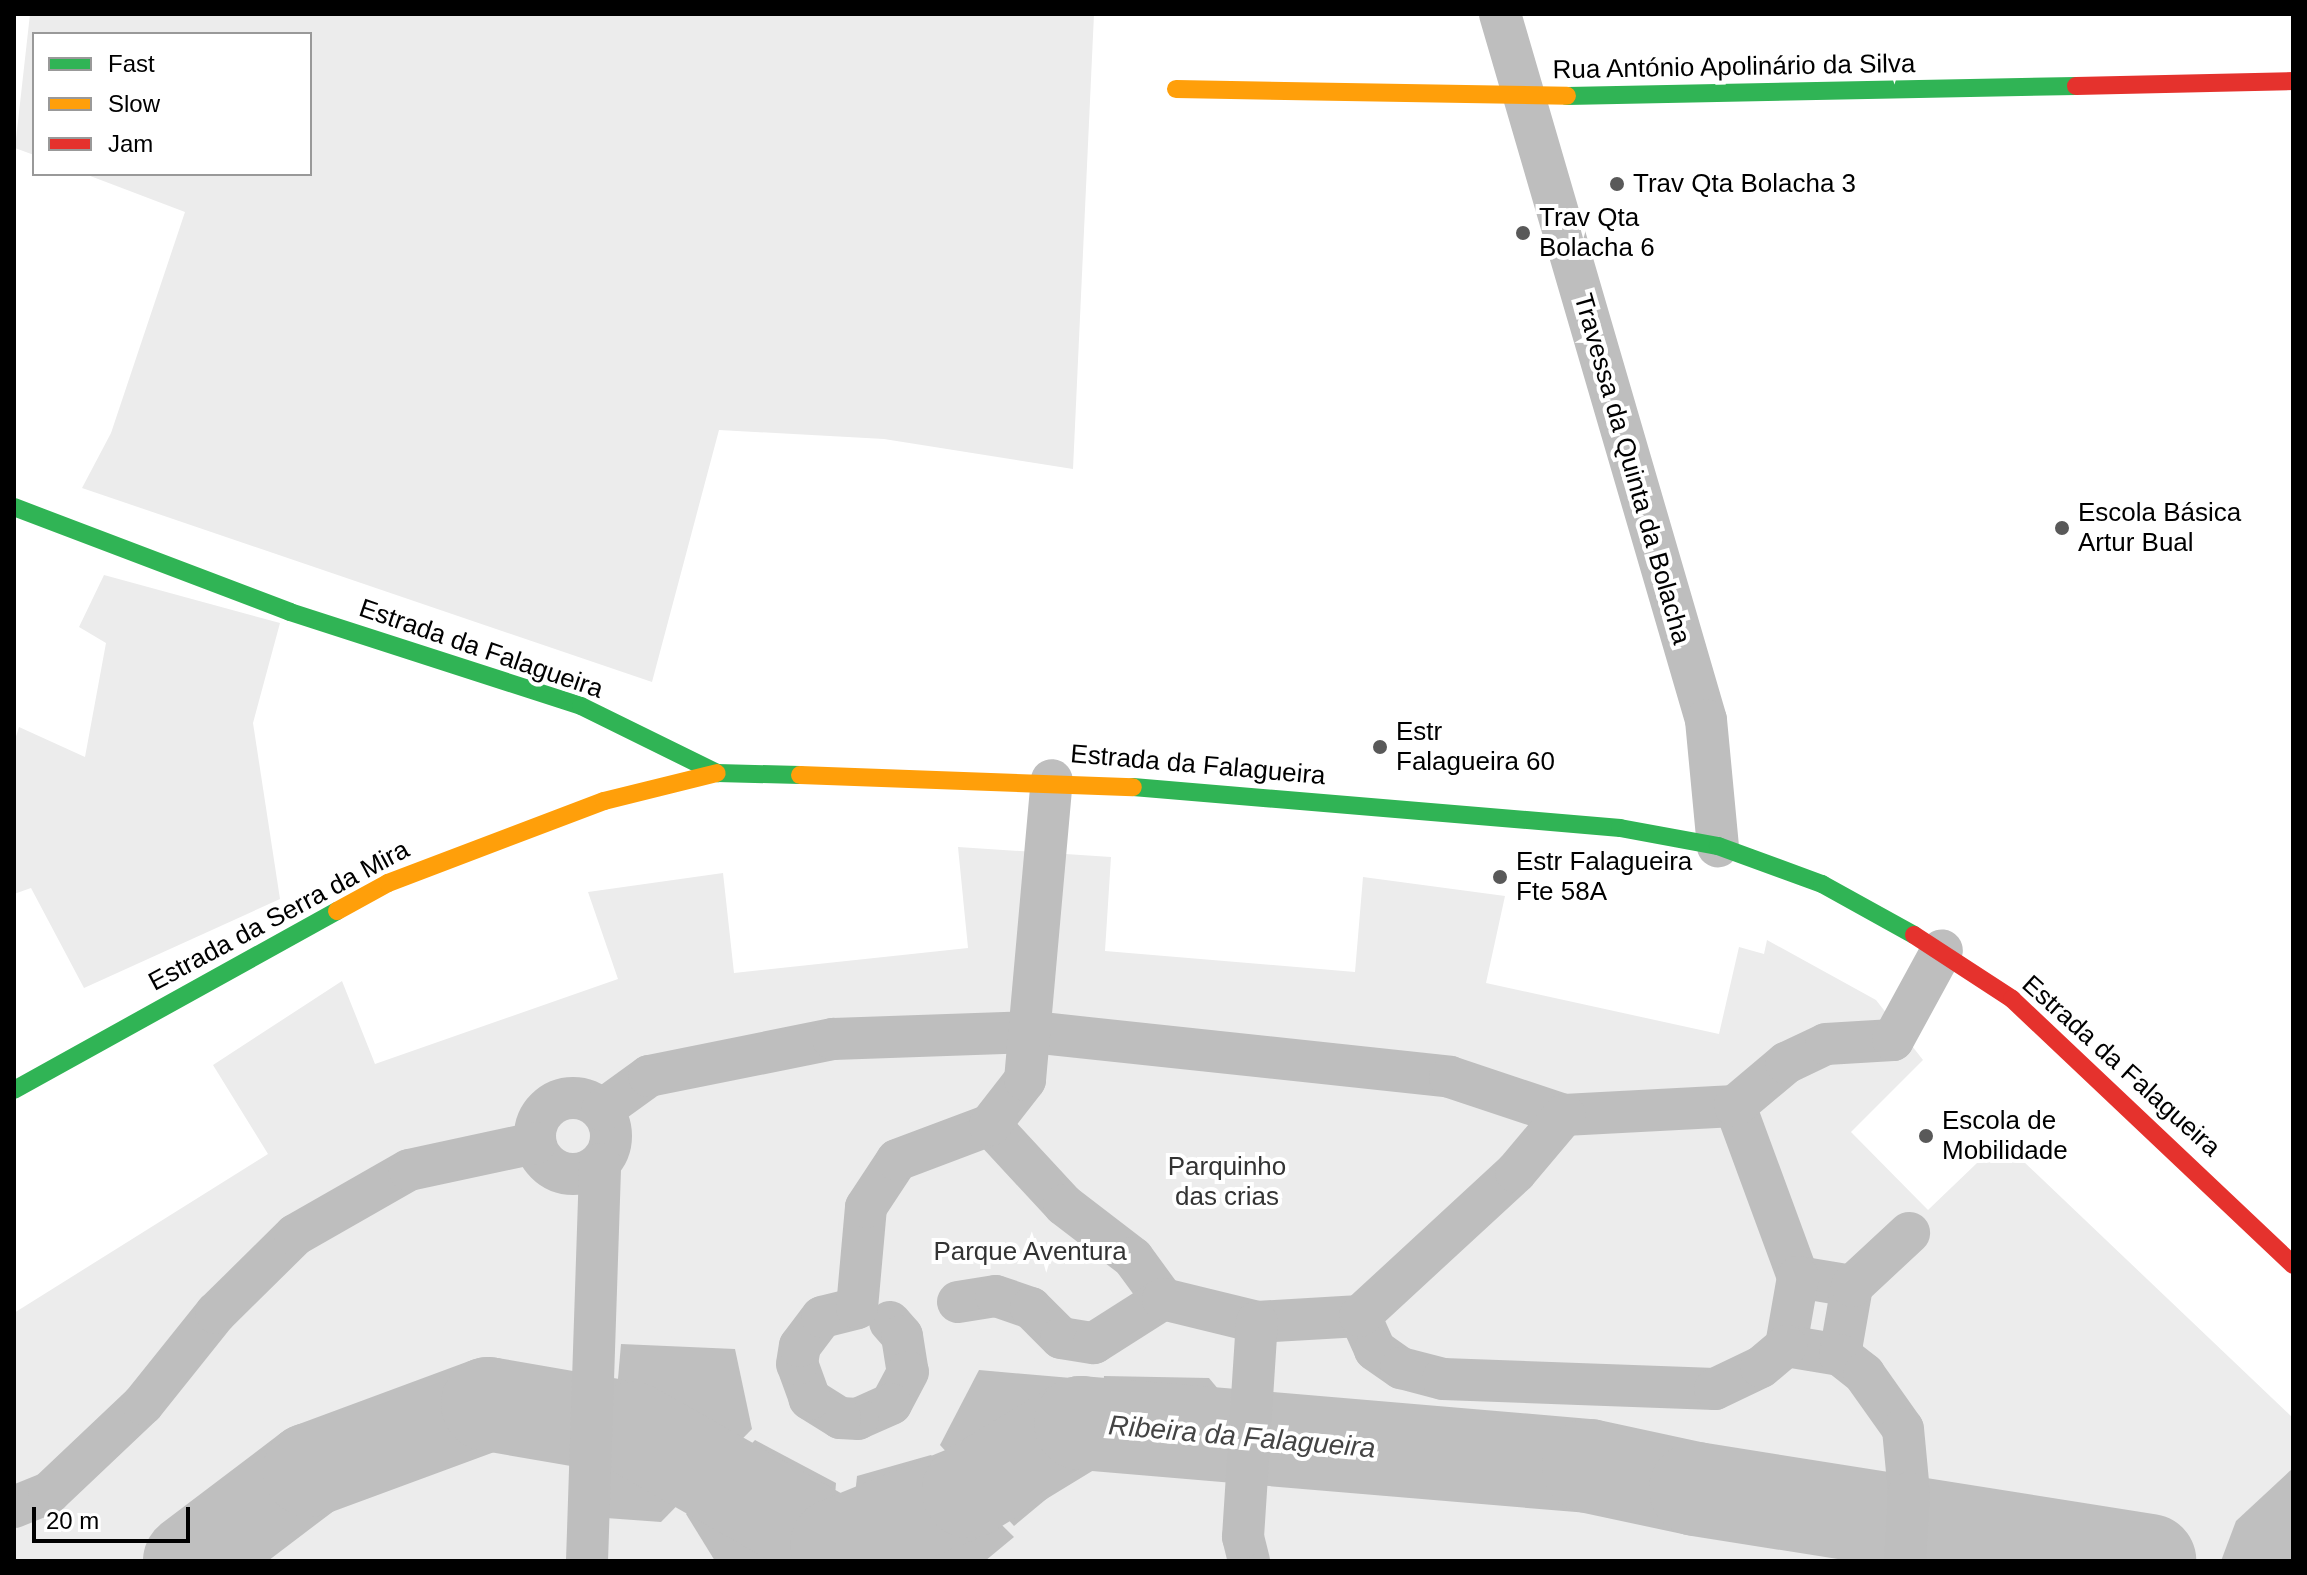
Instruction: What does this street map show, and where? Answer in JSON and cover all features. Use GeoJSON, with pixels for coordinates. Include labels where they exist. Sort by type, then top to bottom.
{"type":"FeatureCollection","features":[{"type":"Feature","properties":{"kind":"street","name":"Travessa da Quinta da Bolacha"},"geometry":{"type":"LineString","coordinates":[[1500,14],[1706,720],[1718,846]]}},
{"type":"Feature","properties":{"kind":"street","name":"Rua António Apolinário da Silva"},"geometry":{"type":"LineString","coordinates":[[1176,89],[1524,97],[2293,81]]}},
{"type":"Feature","properties":{"kind":"street","name":"Estrada da Falagueira"},"geometry":{"type":"LineString","coordinates":[[14,507],[290,612],[581,706],[717,773],[1052,780],[1620,828],[1718,846],[1822,884],[1942,950],[2012,999],[2083,1061],[2291,1259]]}},
{"type":"Feature","properties":{"kind":"street","name":"Estrada da Serra da Mira"},"geometry":{"type":"LineString","coordinates":[[14,1090],[388,883],[590,805],[717,773]]}},
{"type":"Feature","properties":{"kind":"street"},"geometry":{"type":"LineString","coordinates":[[890,1322],[902,1336],[908,1363],[903,1389],[891,1404],[867,1417],[840,1418],[810,1399],[797,1364],[800,1346],[822,1317],[857,1308],[866,1207],[897,1160],[990,1125],[1025,1080],[1032,1032],[1052,780]]}},
{"type":"Feature","properties":{"kind":"street"},"geometry":{"type":"LineString","coordinates":[[602,1110],[649,1076],[833,1039],[1032,1032],[1450,1077],[1564,1115],[1735,1106],[1786,1063],[1826,1044],[1893,1040],[1942,950]]}},
{"type":"Feature","properties":{"kind":"street"},"geometry":{"type":"LineString","coordinates":[[587,1561],[600,1164],[612,1137],[602,1110],[590,1101],[563,1099],[541,1116],[535,1143],[549,1166],[562,1173],[588,1172],[600,1164]]}},
{"type":"Feature","properties":{"kind":"street"},"geometry":{"type":"LineString","coordinates":[[1360,1316],[1375,1350],[1401,1368],[1443,1379],[1715,1389],[1761,1367],[1786,1346],[1798,1277],[1735,1106]]}},
{"type":"Feature","properties":{"kind":"street"},"geometry":{"type":"LineString","coordinates":[[990,1125],[1064,1205],[1133,1258],[1163,1299],[1257,1322],[1360,1316],[1516,1172],[1564,1115]]}},
{"type":"Feature","properties":{"kind":"street"},"geometry":{"type":"LineString","coordinates":[[14,1507],[49,1493],[143,1404],[216,1313],[295,1235],[409,1170],[535,1143]]}},
{"type":"Feature","properties":{"kind":"street"},"geometry":{"type":"LineString","coordinates":[[1840,1355],[1852,1286],[1909,1233]]}},
{"type":"Feature","properties":{"kind":"street"},"geometry":{"type":"LineString","coordinates":[[1798,1277],[1852,1286]]}},
{"type":"Feature","properties":{"kind":"street"},"geometry":{"type":"LineString","coordinates":[[958,1302],[996,1296],[1031,1308],[1061,1338],[1094,1343],[1163,1299]]}},
{"type":"Feature","properties":{"kind":"street"},"geometry":{"type":"LineString","coordinates":[[1241,1553],[1257,1322]]}},
{"type":"Feature","properties":{"kind":"street"},"geometry":{"type":"LineString","coordinates":[[1786,1346],[1840,1355],[1864,1374],[1903,1429],[1909,1493],[1905,1561]]}},
{"type":"Feature","properties":{"kind":"green space"},"geometry":{"type":"Polygon","coordinates":[[[30,14],[1094,14],[1073,469],[884,439],[719,430],[652,682],[82,488],[111,433],[185,212],[90,176],[312,176],[312,32],[32,32],[32,154],[15,148],[30,14]]]}},
{"type":"Feature","properties":{"kind":"green space"},"geometry":{"type":"Polygon","coordinates":[[[104,575],[280,623],[253,723],[280,899],[84,988],[31,888],[14,894],[14,743],[19,727],[85,757],[106,643],[79,627],[104,575]]]}},
{"type":"Feature","properties":{"kind":"green space","name":"Parque Aventura"},"geometry":{"type":"Polygon","coordinates":[[[958,847],[1111,857],[1105,951],[1355,972],[1363,877],[1505,896],[1486,983],[1719,1034],[1739,947],[1764,954],[1767,940],[1876,1000],[1923,1060],[1851,1132],[1928,1210],[2001,1140],[2293,1418],[2293,1561],[14,1561],[14,1313],[268,1154],[213,1065],[342,981],[375,1064],[618,979],[588,892],[723,873],[734,973],[968,948],[958,847]]]}},
{"type":"Feature","properties":{"kind":"shaded area"},"geometry":{"type":"Polygon","coordinates":[[[621,1344],[735,1349],[752,1429],[661,1522],[606,1518],[621,1344]]]}},
{"type":"Feature","properties":{"kind":"shaded area"},"geometry":{"type":"Polygon","coordinates":[[[979,1370],[1083,1379],[1080,1471],[1014,1526],[940,1445],[979,1370]]]}},
{"type":"Feature","properties":{"kind":"shaded area"},"geometry":{"type":"Polygon","coordinates":[[[1104,1376],[1209,1378],[1228,1401],[1220,1458],[1200,1469],[1098,1465],[1104,1376]]]}},
{"type":"Feature","properties":{"kind":"shaded area"},"geometry":{"type":"Polygon","coordinates":[[[755,1440],[836,1483],[830,1561],[715,1561],[686,1514],[755,1440]]]}},
{"type":"Feature","properties":{"kind":"shaded area"},"geometry":{"type":"Polygon","coordinates":[[[931,1455],[1014,1537],[985,1561],[848,1561],[857,1476],[931,1455]]]}},
{"type":"Feature","properties":{"kind":"shaded area"},"geometry":{"type":"Polygon","coordinates":[[[2293,1468],[2293,1561],[2221,1561],[2236,1521],[2293,1468]]]}},
{"type":"Feature","properties":{"kind":"waterway","name":"Ribeira da Falagueira"},"geometry":{"type":"LineString","coordinates":[[190,1561],[310,1470],[488,1404],[633,1429],[837,1545],[969,1491],[1081,1423],[1589,1466],[1696,1489],[2149,1561]]}},
{"type":"Feature","properties":{"kind":"traffic: fast"},"geometry":{"type":"LineString","coordinates":[[1567,96],[2076,86]]}},
{"type":"Feature","properties":{"kind":"traffic: fast"},"geometry":{"type":"LineString","coordinates":[[14,507],[290,612],[581,706],[717,773],[800,775]]}},
{"type":"Feature","properties":{"kind":"traffic: fast"},"geometry":{"type":"LineString","coordinates":[[1133,787],[1620,828],[1718,846],[1822,884],[1914,935]]}},
{"type":"Feature","properties":{"kind":"traffic: fast"},"geometry":{"type":"LineString","coordinates":[[14,1090],[337,911]]}},
{"type":"Feature","properties":{"kind":"traffic: slow"},"geometry":{"type":"LineString","coordinates":[[1176,89],[1567,96]]}},
{"type":"Feature","properties":{"kind":"traffic: slow"},"geometry":{"type":"LineString","coordinates":[[337,911],[388,883],[604,801],[717,773]]}},
{"type":"Feature","properties":{"kind":"traffic: slow"},"geometry":{"type":"LineString","coordinates":[[800,775],[1133,787]]}},
{"type":"Feature","properties":{"kind":"traffic: jam"},"geometry":{"type":"LineString","coordinates":[[2076,86],[2293,81]]}},
{"type":"Feature","properties":{"kind":"traffic: jam"},"geometry":{"type":"LineString","coordinates":[[1914,935],[2012,999],[2293,1265]]}},
{"type":"Feature","properties":{"kind":"place","name":"Trav Qta Bolacha 3"},"geometry":{"type":"Point","coordinates":[1617,184]}},
{"type":"Feature","properties":{"kind":"place","name":"Trav Qta Bolacha 6"},"geometry":{"type":"Point","coordinates":[1523,233]}},
{"type":"Feature","properties":{"kind":"place","name":"Escola Básica Artur Bual"},"geometry":{"type":"Point","coordinates":[2062,528]}},
{"type":"Feature","properties":{"kind":"place","name":"Estr Falagueira 60"},"geometry":{"type":"Point","coordinates":[1380,747]}},
{"type":"Feature","properties":{"kind":"place","name":"Estr Falagueira Fte 58A"},"geometry":{"type":"Point","coordinates":[1500,877]}},
{"type":"Feature","properties":{"kind":"place","name":"Escola de Mobilidade"},"geometry":{"type":"Point","coordinates":[1926,1136]}},
{"type":"Feature","properties":{"kind":"park label","name":"Parquinho das crias"},"geometry":{"type":"Point","coordinates":[1227,1182]}}]}
